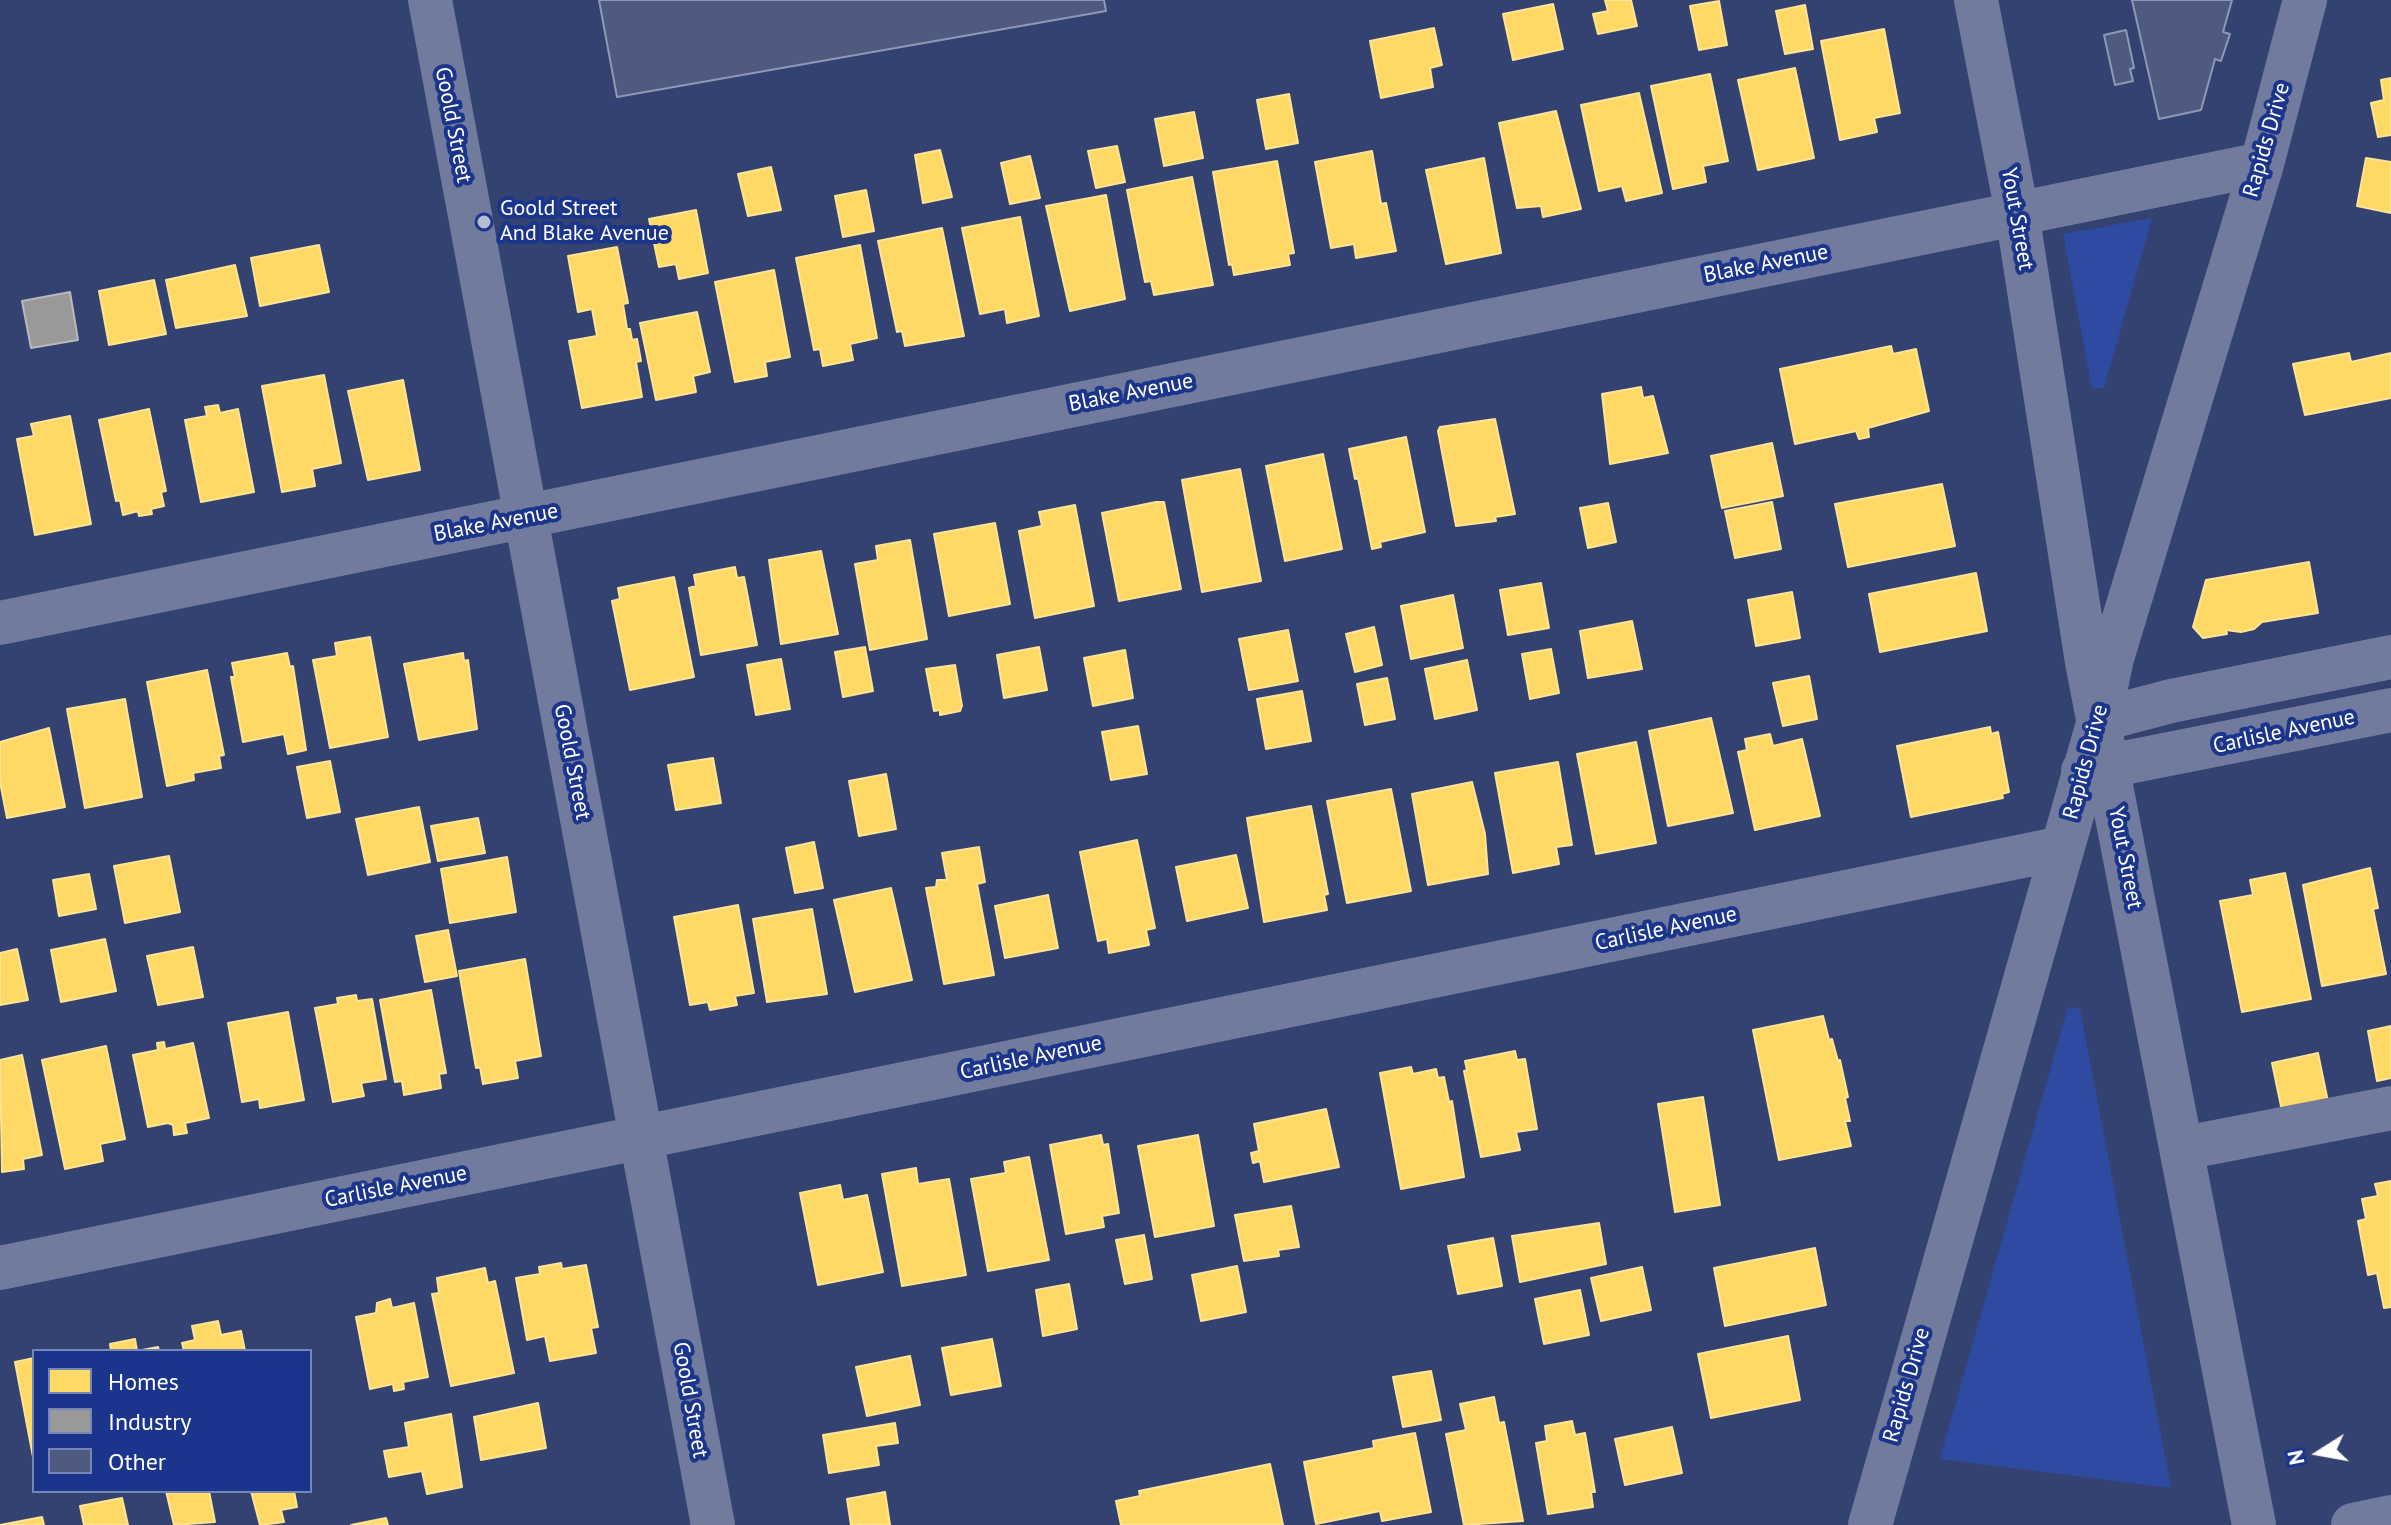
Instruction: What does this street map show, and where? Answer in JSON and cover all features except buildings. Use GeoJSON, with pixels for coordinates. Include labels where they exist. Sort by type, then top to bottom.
{"type":"FeatureCollection","features":[{"type":"Feature","properties":{"kind":"street","name":"Goold Street"},"geometry":{"type":"LineString","coordinates":[[430,0],[713,1525]]}},
{"type":"Feature","properties":{"kind":"street","name":"Yout Street"},"geometry":{"type":"LineString","coordinates":[[1976,0],[2017,213],[2099,720],[2095,769],[2184,1148],[2254,1525]]}},
{"type":"Feature","properties":{"kind":"street","name":"Rapids Drive"},"geometry":{"type":"LineString","coordinates":[[2099,720],[2112,658],[2262,164],[2305,0]]}},
{"type":"Feature","properties":{"kind":"street","name":"Blake Avenue"},"geometry":{"type":"LineString","coordinates":[[0,623],[2262,164]]}},
{"type":"Feature","properties":{"kind":"street"},"geometry":{"type":"LineString","coordinates":[[2099,720],[2171,701],[2391,657]]}},
{"type":"Feature","properties":{"kind":"street","name":"Carlisle Avenue"},"geometry":{"type":"LineString","coordinates":[[2095,769],[2391,710]]}},
{"type":"Feature","properties":{"kind":"street","name":"Rapids Drive"},"geometry":{"type":"LineString","coordinates":[[1870,1525],[2062,848],[2095,769]]}},
{"type":"Feature","properties":{"kind":"street","name":"Carlisle Avenue"},"geometry":{"type":"LineString","coordinates":[[0,1268],[2062,848]]}},
{"type":"Feature","properties":{"kind":"street"},"geometry":{"type":"LineString","coordinates":[[2184,1148],[2391,1108]]}},
{"type":"Feature","properties":{"kind":"street"},"geometry":{"type":"LineString","coordinates":[[2353,1525],[2391,1517]]}},
{"type":"Feature","properties":{"kind":"shaded area"},"geometry":{"type":"Polygon","coordinates":[[[2152,218],[2104,388],[2092,389],[2063,234],[2152,218]]]}},
{"type":"Feature","properties":{"kind":"shaded area"},"geometry":{"type":"Polygon","coordinates":[[[2068,1007],[2080,1009],[2171,1488],[1940,1459],[2068,1007]]]}},
{"type":"Feature","properties":{"kind":"place","name":"Goold Street And Blake Avenue"},"geometry":{"type":"Point","coordinates":[484,222]}}]}
